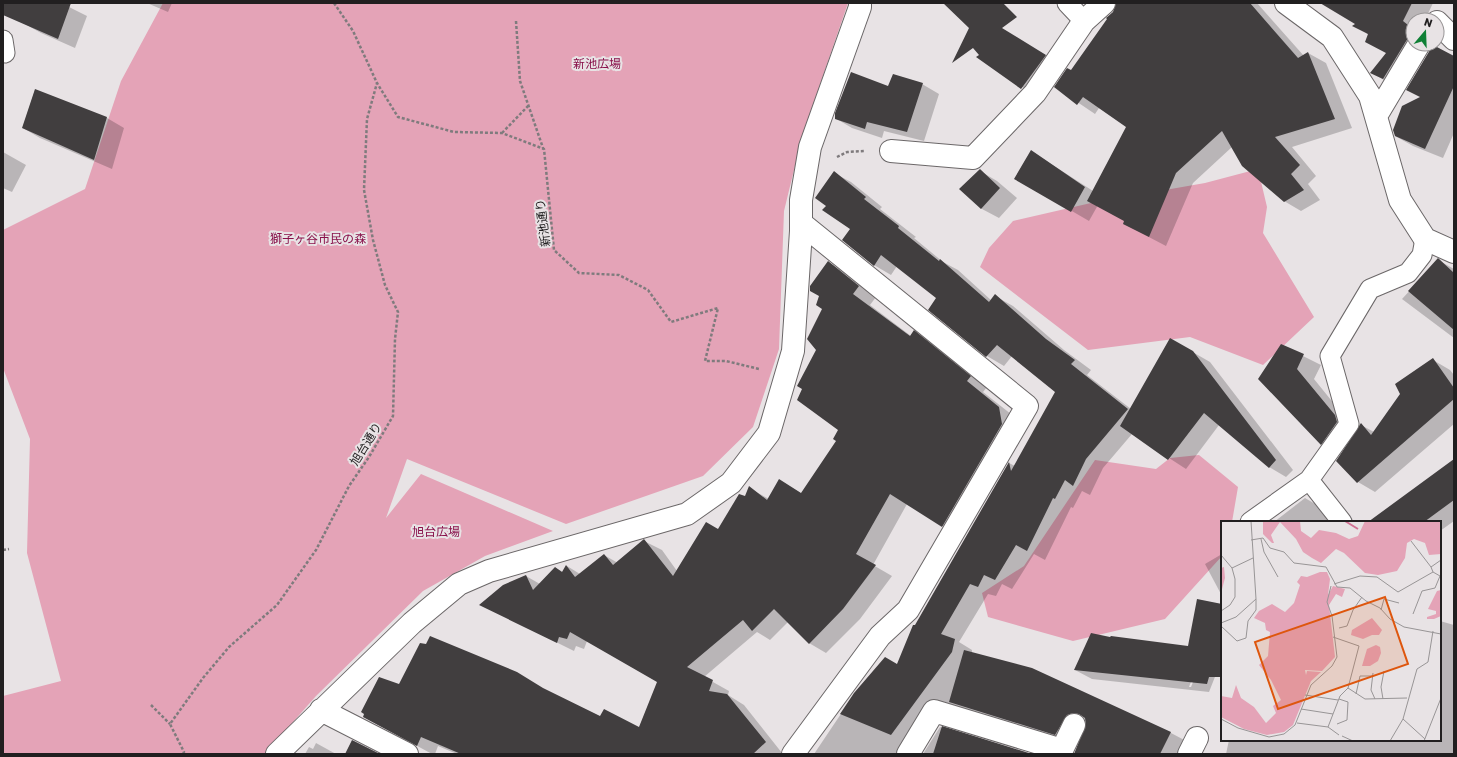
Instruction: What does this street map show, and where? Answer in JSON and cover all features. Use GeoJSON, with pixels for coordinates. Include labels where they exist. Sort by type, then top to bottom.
{"type":"FeatureCollection","features":[{"type":"Feature","properties":{"kind":"street"},"geometry":{"type":"LineString","coordinates":[[277,754],[412,623],[459,584],[489,571],[687,514],[731,483],[769,433],[793,351],[801,223],[801,200],[810,147],[860,7],[860,3]]}},
{"type":"Feature","properties":{"kind":"street"},"geometry":{"type":"LineString","coordinates":[[891,151],[973,158],[1035,93],[1084,21],[1104,3]]}},
{"type":"Feature","properties":{"kind":"street"},"geometry":{"type":"LineString","coordinates":[[1286,3],[1332,37],[1370,96],[1400,200],[1425,239],[1454,252]]}},
{"type":"Feature","properties":{"kind":"street"},"geometry":{"type":"LineString","coordinates":[[1445,30],[1454,39]]}},
{"type":"Feature","properties":{"kind":"street"},"geometry":{"type":"LineString","coordinates":[[1376,116],[1414,52]]}},
{"type":"Feature","properties":{"kind":"street"},"geometry":{"type":"LineString","coordinates":[[793,754],[880,636],[908,610],[1027,406],[801,223]]}},
{"type":"Feature","properties":{"kind":"street"},"geometry":{"type":"LineString","coordinates":[[321,710],[407,754]]}},
{"type":"Feature","properties":{"kind":"street"},"geometry":{"type":"LineString","coordinates":[[908,754],[934,711],[1061,752],[1074,725]]}},
{"type":"Feature","properties":{"kind":"lane"},"geometry":{"type":"LineString","coordinates":[[1067,3],[1084,21]]}},
{"type":"Feature","properties":{"kind":"lane"},"geometry":{"type":"LineString","coordinates":[[1251,521],[1309,480],[1349,424],[1330,356],[1370,289],[1408,272],[1422,255],[1425,239]]}},
{"type":"Feature","properties":{"kind":"lane"},"geometry":{"type":"LineString","coordinates":[[1309,480],[1341,521]]}},
{"type":"Feature","properties":{"kind":"path"},"geometry":{"type":"LineString","coordinates":[[334,3],[353,31],[377,83],[398,117],[454,132],[502,133],[544,149]]}},
{"type":"Feature","properties":{"kind":"path"},"geometry":{"type":"LineString","coordinates":[[516,21],[520,81],[544,149]]}},
{"type":"Feature","properties":{"kind":"path","name":"旭台通り"},"geometry":{"type":"LineString","coordinates":[[170,724],[203,678],[230,647],[277,605],[286,593],[316,550],[350,486],[394,416],[395,339],[398,312],[383,277],[373,240],[364,190],[367,118],[377,83]]}},
{"type":"Feature","properties":{"kind":"path"},"geometry":{"type":"LineString","coordinates":[[502,133],[528,105]]}},
{"type":"Feature","properties":{"kind":"path","name":"新池通り"},"geometry":{"type":"LineString","coordinates":[[544,149],[554,250],[580,273],[619,275],[648,290],[671,322],[718,308],[705,361],[726,361],[785,378]]}},
{"type":"Feature","properties":{"kind":"path"},"geometry":{"type":"LineString","coordinates":[[806,174],[847,152],[891,151]]}},
{"type":"Feature","properties":{"kind":"path"},"geometry":{"type":"LineString","coordinates":[[3,550],[9,550]]}},
{"type":"Feature","properties":{"kind":"path"},"geometry":{"type":"LineString","coordinates":[[150,705],[170,724],[184,752],[183,754]]}},
{"type":"Feature","properties":{"kind":"green space","name":"獅子ヶ谷市民の森"},"geometry":{"type":"Polygon","coordinates":[[[163,3],[848,3],[802,137],[784,211],[779,349],[753,427],[703,476],[566,524],[407,459],[386,518],[421,474],[553,531],[485,556],[423,591],[316,696],[278,739],[268,754],[3,754],[3,696],[61,681],[27,553],[30,439],[3,368],[3,230],[85,189],[121,81],[163,3]]]}},
{"type":"Feature","properties":{"kind":"green space"},"geometry":{"type":"Polygon","coordinates":[[[1258,169],[1267,207],[1263,233],[1314,317],[1263,365],[1190,337],[1088,350],[980,267],[989,248],[1013,221],[1091,203],[1205,183],[1258,169]]]}},
{"type":"Feature","properties":{"kind":"green space"},"geometry":{"type":"Polygon","coordinates":[[[1199,455],[1238,487],[1232,521],[1221,521],[1221,557],[1165,619],[1073,641],[988,617],[982,593],[1024,566],[1095,460],[1156,469],[1170,458],[1199,455]]]}},
{"type":"Feature","properties":{"kind":"building"},"geometry":{"type":"Polygon","coordinates":[[[3,3],[71,3],[58,39],[3,15],[3,3]]]}},
{"type":"Feature","properties":{"kind":"building"},"geometry":{"type":"Polygon","coordinates":[[[943,3],[1003,3],[1017,17],[1002,28],[1046,55],[1021,89],[976,57],[979,55],[973,48],[952,63],[969,28],[943,3]]]}},
{"type":"Feature","properties":{"kind":"building"},"geometry":{"type":"Polygon","coordinates":[[[1116,3],[1250,3],[1298,58],[1308,52],[1335,119],[1275,137],[1300,165],[1291,174],[1304,190],[1284,202],[1242,166],[1222,131],[1176,173],[1149,237],[1123,224],[1124,221],[1087,201],[1126,127],[1083,97],[1077,105],[1054,87],[1067,68],[1071,70],[1107,19],[1106,18],[1113,12],[1116,3]]]}},
{"type":"Feature","properties":{"kind":"building"},"geometry":{"type":"Polygon","coordinates":[[[1320,3],[1412,3],[1408,12],[1405,12],[1403,21],[1405,23],[1405,43],[1383,79],[1370,73],[1386,53],[1365,42],[1368,34],[1352,26],[1355,24],[1320,3]]]}},
{"type":"Feature","properties":{"kind":"building"},"geometry":{"type":"Polygon","coordinates":[[[1445,51],[1454,56],[1454,86],[1425,149],[1395,136],[1393,130],[1402,106],[1420,97],[1406,90],[1429,52],[1445,51]]]}},
{"type":"Feature","properties":{"kind":"building"},"geometry":{"type":"Polygon","coordinates":[[[851,72],[888,86],[893,74],[923,83],[907,132],[867,122],[865,129],[835,119],[835,113],[851,72]]]}},
{"type":"Feature","properties":{"kind":"building"},"geometry":{"type":"Polygon","coordinates":[[[35,89],[107,117],[94,160],[22,128],[35,89]]]}},
{"type":"Feature","properties":{"kind":"building"},"geometry":{"type":"Polygon","coordinates":[[[1031,150],[1085,187],[1071,212],[1014,179],[1031,150]]]}},
{"type":"Feature","properties":{"kind":"building"},"geometry":{"type":"Polygon","coordinates":[[[980,169],[1000,188],[981,209],[959,189],[980,169]]]}},
{"type":"Feature","properties":{"kind":"building"},"geometry":{"type":"Polygon","coordinates":[[[834,171],[866,197],[864,199],[899,226],[898,228],[939,261],[940,259],[989,302],[995,294],[1046,339],[1075,360],[1071,364],[1128,409],[1086,459],[1073,486],[1065,480],[1055,499],[1053,498],[1027,551],[1016,545],[995,580],[984,575],[978,587],[970,584],[941,634],[955,639],[952,652],[891,735],[840,714],[854,693],[885,657],[897,664],[913,625],[915,625],[1009,462],[1011,471],[1055,392],[997,345],[986,357],[928,310],[936,298],[881,255],[874,266],[842,240],[850,229],[822,210],[826,206],[815,198],[834,171]]]}},
{"type":"Feature","properties":{"kind":"building"},"geometry":{"type":"Polygon","coordinates":[[[1438,258],[1454,273],[1454,330],[1408,291],[1438,258]]]}},
{"type":"Feature","properties":{"kind":"building"},"geometry":{"type":"Polygon","coordinates":[[[828,261],[859,286],[853,294],[910,336],[914,330],[971,376],[967,381],[999,407],[1002,424],[942,527],[890,494],[856,554],[876,565],[843,609],[809,644],[774,609],[752,631],[743,620],[687,667],[713,680],[709,691],[727,694],[766,742],[753,754],[461,754],[421,737],[417,746],[363,717],[364,714],[361,712],[379,677],[399,684],[420,643],[426,644],[430,636],[517,672],[543,688],[600,716],[604,709],[639,727],[657,682],[570,632],[567,639],[559,637],[557,643],[479,605],[503,585],[526,575],[533,590],[555,567],[562,572],[566,565],[575,577],[604,554],[613,565],[644,539],[673,576],[706,522],[718,529],[739,494],[745,496],[749,486],[767,500],[779,479],[801,493],[836,441],[833,439],[838,430],[797,400],[802,389],[797,386],[816,350],[807,339],[822,309],[816,305],[819,296],[810,291],[810,286],[828,261]]]}},
{"type":"Feature","properties":{"kind":"building"},"geometry":{"type":"Polygon","coordinates":[[[1170,338],[1193,351],[1276,460],[1269,468],[1204,413],[1168,460],[1120,426],[1170,338]]]}},
{"type":"Feature","properties":{"kind":"building"},"geometry":{"type":"Polygon","coordinates":[[[1281,344],[1304,354],[1297,369],[1335,415],[1337,422],[1321,445],[1258,379],[1281,344]]]}},
{"type":"Feature","properties":{"kind":"building"},"geometry":{"type":"Polygon","coordinates":[[[1433,358],[1454,388],[1454,399],[1357,483],[1336,461],[1361,423],[1371,435],[1400,394],[1395,384],[1433,358]]]}},
{"type":"Feature","properties":{"kind":"building"},"geometry":{"type":"Polygon","coordinates":[[[1454,459],[1454,500],[1425,521],[1369,521],[1454,459]]]}},
{"type":"Feature","properties":{"kind":"building"},"geometry":{"type":"Polygon","coordinates":[[[1197,599],[1221,604],[1221,677],[1209,677],[1207,684],[1074,670],[1091,633],[1110,637],[1188,646],[1197,599]]]}},
{"type":"Feature","properties":{"kind":"building"},"geometry":{"type":"Polygon","coordinates":[[[964,650],[1032,668],[1171,732],[1160,754],[1074,754],[1086,724],[1085,718],[1079,714],[1073,713],[1067,715],[1055,735],[949,702],[964,650]]]}},
{"type":"Feature","properties":{"kind":"building"},"geometry":{"type":"Polygon","coordinates":[[[942,726],[1032,754],[933,754],[942,726]]]}},
{"type":"Feature","properties":{"kind":"building"},"geometry":{"type":"Polygon","coordinates":[[[352,740],[380,754],[345,754],[352,740]]]}},
{"type":"Feature","properties":{"kind":"park label","name":"新池広場"},"geometry":{"type":"Point","coordinates":[597,64]}},
{"type":"Feature","properties":{"kind":"park label","name":"旭台広場"},"geometry":{"type":"Point","coordinates":[436,532]}}]}
